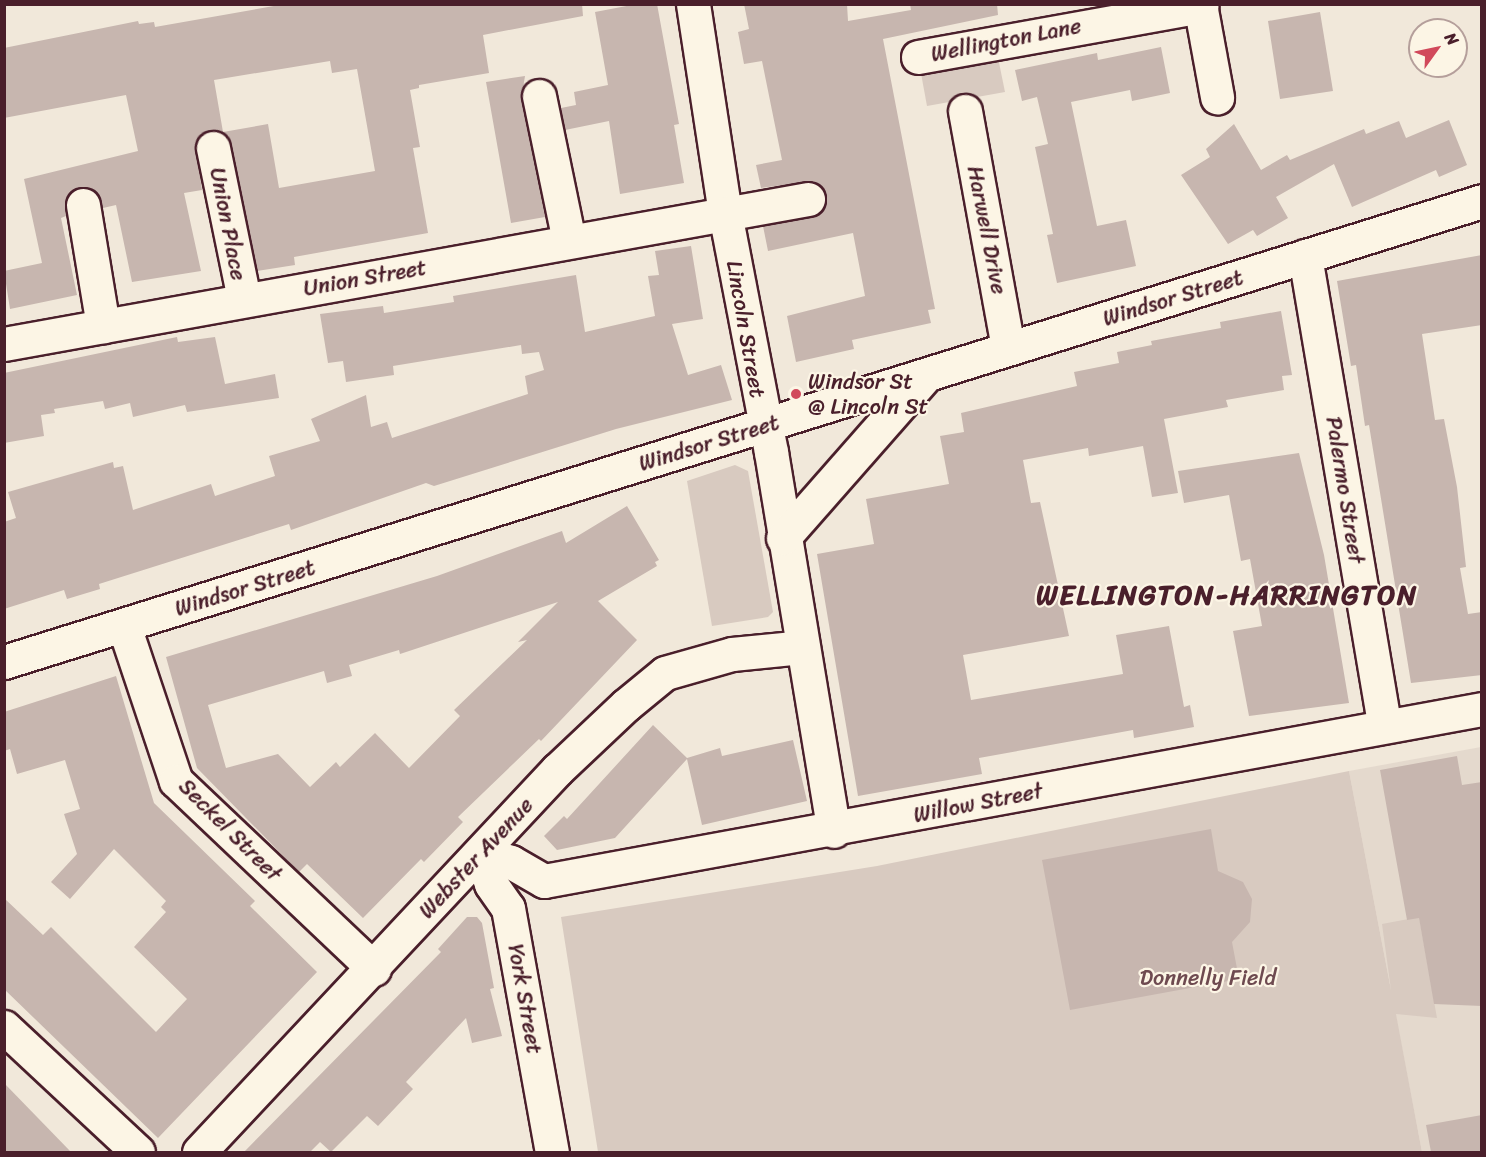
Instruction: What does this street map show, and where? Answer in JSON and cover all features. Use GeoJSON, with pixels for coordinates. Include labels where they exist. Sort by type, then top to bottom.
{"type":"FeatureCollection","features":[{"type":"Feature","properties":{"kind":"street","name":"Lincoln Street"},"geometry":{"type":"LineString","coordinates":[[693,4],[725,213],[763,426],[771,452],[783,538],[834,831]]}},
{"type":"Feature","properties":{"kind":"street","name":"Wellington Lane"},"geometry":{"type":"LineString","coordinates":[[918,57],[1200,5]]}},
{"type":"Feature","properties":{"kind":"street"},"geometry":{"type":"LineString","coordinates":[[1200,5],[1217,97]]}},
{"type":"Feature","properties":{"kind":"street"},"geometry":{"type":"LineString","coordinates":[[539,96],[569,241]]}},
{"type":"Feature","properties":{"kind":"street","name":"Harwell Drive"},"geometry":{"type":"LineString","coordinates":[[965,111],[1008,348]]}},
{"type":"Feature","properties":{"kind":"street","name":"Union Place"},"geometry":{"type":"LineString","coordinates":[[213,148],[244,299]]}},
{"type":"Feature","properties":{"kind":"street","name":"Union Street"},"geometry":{"type":"LineString","coordinates":[[4,344],[808,199]]}},
{"type":"Feature","properties":{"kind":"street","name":"Windsor Street"},"geometry":{"type":"LineString","coordinates":[[4,662],[1482,201]]}},
{"type":"Feature","properties":{"kind":"street"},"geometry":{"type":"LineString","coordinates":[[82,205],[103,326]]}},
{"type":"Feature","properties":{"kind":"street","name":"Palermo Street"},"geometry":{"type":"LineString","coordinates":[[1305,256],[1384,724]]}},
{"type":"Feature","properties":{"kind":"street"},"geometry":{"type":"LineString","coordinates":[[783,538],[926,375]]}},
{"type":"Feature","properties":{"kind":"street","name":"Seckel Street"},"geometry":{"type":"LineString","coordinates":[[124,626],[176,781],[374,969]]}},
{"type":"Feature","properties":{"kind":"street","name":"Webster Avenue"},"geometry":{"type":"LineString","coordinates":[[199,1152],[374,969],[557,770],[665,673],[732,654],[802,647]]}},
{"type":"Feature","properties":{"kind":"street","name":"Willow Street"},"geometry":{"type":"LineString","coordinates":[[480,853],[511,862],[544,881],[834,831],[1384,724],[1482,709]]}},
{"type":"Feature","properties":{"kind":"street","name":"York Street"},"geometry":{"type":"LineString","coordinates":[[480,853],[491,884],[508,908],[552,1152]]}},
{"type":"Feature","properties":{"kind":"street"},"geometry":{"type":"LineString","coordinates":[[4,1027],[138,1152]]}},
{"type":"Feature","properties":{"kind":"shaded area"},"geometry":{"type":"Polygon","coordinates":[[[1481,747],[1481,1152],[1422,1152],[1349,771],[1481,747]]]}},
{"type":"Feature","properties":{"kind":"green space"},"geometry":{"type":"Polygon","coordinates":[[[995,43],[1005,92],[927,106],[918,57],[995,43]]]}},
{"type":"Feature","properties":{"kind":"green space"},"geometry":{"type":"Polygon","coordinates":[[[735,465],[748,471],[773,612],[768,617],[712,626],[687,481],[735,465]]]}},
{"type":"Feature","properties":{"kind":"green space","name":"Donnelly Field"},"geometry":{"type":"Polygon","coordinates":[[[1349,771],[1391,990],[1382,924],[1419,917],[1437,1018],[1396,1014],[1422,1152],[598,1152],[561,917],[877,866],[1349,771]]]}},
{"type":"Feature","properties":{"kind":"building"},"geometry":{"type":"Polygon","coordinates":[[[285,4],[582,4],[583,16],[483,35],[489,73],[419,85],[419,88],[410,90],[420,147],[413,148],[428,233],[294,257],[295,265],[257,271],[231,144],[227,135],[210,130],[195,143],[202,190],[184,193],[201,271],[132,282],[116,205],[103,208],[97,193],[79,187],[66,198],[66,216],[61,218],[77,295],[10,309],[4,271],[42,263],[24,179],[138,151],[126,95],[4,118],[4,48],[138,21],[139,24],[154,22],[155,27],[285,4]],[[330,61],[214,80],[223,132],[268,124],[279,188],[375,171],[357,69],[332,73],[330,61]]]}},
{"type":"Feature","properties":{"kind":"building"},"geometry":{"type":"Polygon","coordinates":[[[637,4],[657,4],[679,124],[674,125],[684,183],[620,194],[609,121],[565,130],[561,108],[576,105],[574,92],[608,85],[595,12],[637,4]]]}},
{"type":"Feature","properties":{"kind":"building"},"geometry":{"type":"Polygon","coordinates":[[[744,4],[847,4],[848,21],[911,10],[910,4],[997,4],[998,15],[883,39],[935,309],[928,310],[931,323],[852,340],[854,349],[796,362],[787,316],[865,296],[853,233],[768,251],[763,226],[812,217],[820,213],[826,196],[814,181],[761,188],[756,165],[782,160],[762,61],[744,64],[738,32],[749,29],[744,4]]]}},
{"type":"Feature","properties":{"kind":"building"},"geometry":{"type":"Polygon","coordinates":[[[1320,12],[1333,91],[1280,99],[1268,21],[1320,12]]]}},
{"type":"Feature","properties":{"kind":"building"},"geometry":{"type":"Polygon","coordinates":[[[1161,47],[1170,93],[1132,101],[1130,90],[1071,102],[1097,226],[1126,220],[1136,266],[1057,283],[1047,235],[1053,234],[1035,147],[1048,144],[1037,97],[1022,101],[1015,70],[1097,53],[1098,60],[1161,47]]]}},
{"type":"Feature","properties":{"kind":"building"},"geometry":{"type":"Polygon","coordinates":[[[525,76],[521,100],[545,217],[511,223],[486,82],[525,76]]]}},
{"type":"Feature","properties":{"kind":"building"},"geometry":{"type":"Polygon","coordinates":[[[1449,120],[1467,165],[1439,177],[1436,170],[1352,207],[1334,164],[1276,197],[1288,218],[1257,236],[1253,230],[1228,244],[1181,175],[1210,157],[1206,149],[1234,124],[1261,170],[1287,155],[1290,160],[1364,129],[1366,134],[1399,121],[1406,138],[1449,120]]]}},
{"type":"Feature","properties":{"kind":"building"},"geometry":{"type":"Polygon","coordinates":[[[691,246],[703,319],[672,324],[688,375],[721,365],[732,400],[616,429],[434,486],[426,483],[291,530],[289,524],[99,584],[100,589],[67,599],[64,590],[4,609],[4,522],[16,518],[8,492],[113,462],[114,468],[123,466],[133,510],[211,484],[215,496],[275,476],[269,456],[320,441],[311,419],[366,395],[371,427],[387,422],[392,438],[528,394],[525,376],[544,370],[539,352],[522,354],[521,345],[393,366],[394,375],[346,382],[343,361],[328,363],[320,314],[383,306],[384,313],[454,302],[453,296],[576,275],[585,332],[655,316],[648,276],[659,275],[655,251],[691,246]]]}},
{"type":"Feature","properties":{"kind":"building"},"geometry":{"type":"Polygon","coordinates":[[[1482,255],[1482,325],[1422,334],[1435,420],[1444,419],[1457,487],[1466,567],[1460,568],[1468,614],[1482,612],[1482,675],[1411,683],[1369,425],[1365,426],[1356,365],[1351,366],[1337,281],[1482,255]]]}},
{"type":"Feature","properties":{"kind":"building"},"geometry":{"type":"Polygon","coordinates":[[[1281,311],[1292,375],[1282,376],[1284,390],[1226,400],[1228,407],[1164,419],[1178,493],[1152,497],[1143,446],[1089,456],[1088,448],[1023,460],[1031,503],[1040,502],[1069,636],[963,655],[971,700],[1123,674],[1116,635],[1169,626],[1184,707],[1190,705],[1194,727],[1134,738],[1133,730],[979,758],[982,774],[858,796],[817,554],[874,544],[866,499],[949,484],[940,436],[964,432],[961,413],[1077,386],[1074,372],[1119,363],[1117,352],[1152,345],[1151,341],[1221,328],[1220,322],[1281,311]]]}},
{"type":"Feature","properties":{"kind":"building"},"geometry":{"type":"Polygon","coordinates":[[[177,337],[178,342],[215,337],[225,384],[275,374],[279,398],[187,412],[185,405],[133,417],[130,403],[105,409],[103,401],[54,409],[55,413],[41,415],[44,436],[4,443],[4,373],[177,337]]]}},
{"type":"Feature","properties":{"kind":"building"},"geometry":{"type":"Polygon","coordinates":[[[1299,453],[1324,555],[1349,703],[1249,716],[1233,631],[1262,626],[1250,559],[1241,561],[1229,495],[1184,503],[1178,471],[1299,453]]]}},
{"type":"Feature","properties":{"kind":"building"},"geometry":{"type":"Polygon","coordinates":[[[627,506],[659,560],[655,562],[657,566],[598,601],[637,640],[541,741],[539,739],[458,817],[463,822],[424,862],[421,859],[363,918],[307,864],[299,872],[197,768],[166,657],[437,576],[562,531],[566,543],[627,506]],[[558,602],[400,654],[399,650],[349,665],[352,676],[327,683],[324,671],[208,705],[226,768],[278,754],[310,787],[336,762],[340,767],[375,733],[409,768],[460,716],[454,710],[527,640],[518,642],[558,602]]]}},
{"type":"Feature","properties":{"kind":"building"},"geometry":{"type":"Polygon","coordinates":[[[116,676],[154,803],[255,901],[250,906],[317,972],[158,1138],[4,989],[4,898],[43,935],[51,927],[156,1032],[187,999],[134,947],[166,912],[161,907],[166,901],[114,849],[70,899],[51,882],[77,854],[64,814],[80,809],[65,760],[17,774],[10,749],[4,751],[4,712],[116,676]]]}},
{"type":"Feature","properties":{"kind":"building"},"geometry":{"type":"Polygon","coordinates":[[[653,725],[687,758],[720,748],[722,756],[793,740],[807,801],[702,825],[687,759],[615,838],[557,850],[544,836],[564,816],[567,819],[653,725]]]}},
{"type":"Feature","properties":{"kind":"building"},"geometry":{"type":"Polygon","coordinates":[[[1457,756],[1462,785],[1482,782],[1482,1006],[1434,1004],[1419,918],[1407,920],[1380,770],[1457,756]]]}},
{"type":"Feature","properties":{"kind":"building"},"geometry":{"type":"Polygon","coordinates":[[[1211,829],[1218,871],[1243,882],[1252,899],[1250,922],[1232,942],[1239,979],[1070,1010],[1042,860],[1211,829]]]}},
{"type":"Feature","properties":{"kind":"building"},"geometry":{"type":"Polygon","coordinates":[[[467,917],[477,917],[482,923],[494,988],[490,989],[502,1036],[472,1043],[466,1018],[406,1082],[413,1089],[378,1126],[367,1116],[331,1152],[320,1142],[310,1152],[244,1152],[441,952],[438,949],[467,917]]]}},
{"type":"Feature","properties":{"kind":"building"},"geometry":{"type":"Polygon","coordinates":[[[4,1083],[71,1152],[4,1152],[4,1083]]]}},
{"type":"Feature","properties":{"kind":"building"},"geometry":{"type":"Polygon","coordinates":[[[1482,1115],[1482,1152],[1431,1152],[1426,1125],[1482,1115]]]}},
{"type":"Feature","properties":{"kind":"place","name":"Windsor St @ Lincoln St"},"geometry":{"type":"Point","coordinates":[796,394]}},
{"type":"Feature","properties":{"kind":"district","name":"WELLINGTON-HARRINGTON"},"geometry":{"type":"Point","coordinates":[1227,595]}}]}
